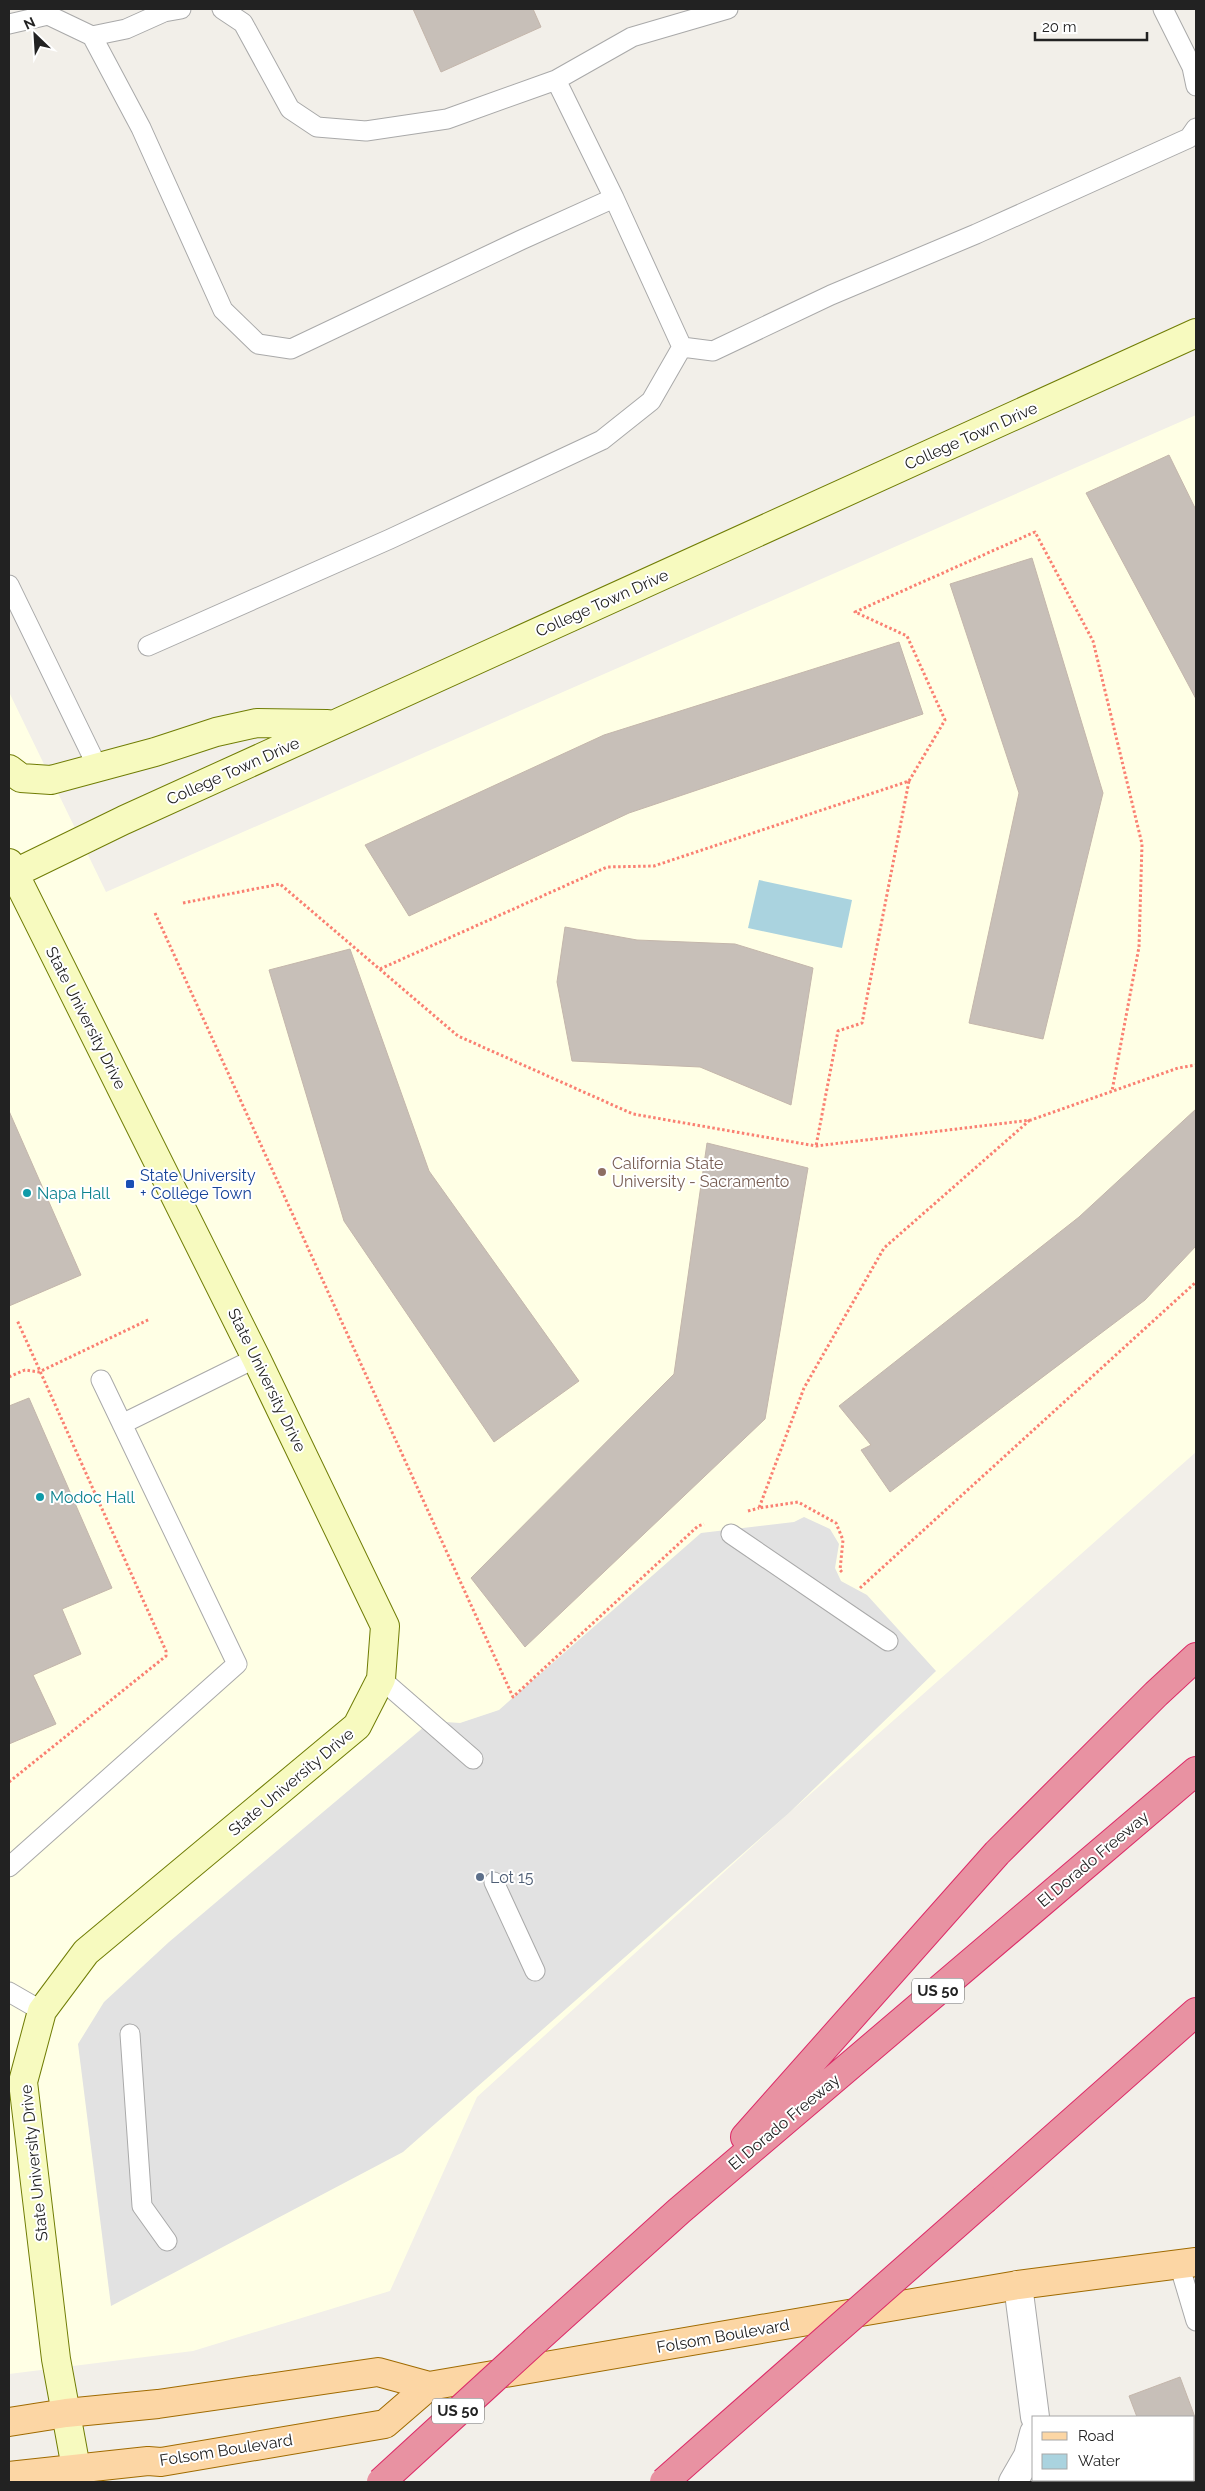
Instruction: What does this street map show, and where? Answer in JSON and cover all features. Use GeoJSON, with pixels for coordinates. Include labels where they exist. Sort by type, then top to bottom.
{"type":"FeatureCollection","features":[{"type":"Feature","properties":{"kind":"highway"},"geometry":{"type":"LineString","coordinates":[[679,2211],[997,1853],[1156,1694],[1196,1657]]}},
{"type":"Feature","properties":{"kind":"highway","name":"El Dorado Freeway"},"geometry":{"type":"LineString","coordinates":[[381,2482],[679,2211],[1196,1771]]}},
{"type":"Feature","properties":{"kind":"highway"},"geometry":{"type":"LineString","coordinates":[[664,2482],[1196,2012]]}},
{"type":"Feature","properties":{"kind":"main road","name":"Folsom Boulevard"},"geometry":{"type":"LineString","coordinates":[[9,2422],[66,2413],[158,2404],[378,2372],[429,2386],[1018,2286],[1188,2263]]}},
{"type":"Feature","properties":{"kind":"main road","name":"Folsom Boulevard"},"geometry":{"type":"LineString","coordinates":[[9,2476],[76,2468],[161,2462],[385,2424],[429,2386]]}},
{"type":"Feature","properties":{"kind":"street","name":"College Town Drive"},"geometry":{"type":"LineString","coordinates":[[10,871],[1196,333]]}},
{"type":"Feature","properties":{"kind":"street"},"geometry":{"type":"LineString","coordinates":[[9,769],[21,778],[51,780],[98,768],[216,732],[257,723],[336,724]]}},
{"type":"Feature","properties":{"kind":"street","name":"State University Drive"},"geometry":{"type":"LineString","coordinates":[[10,871],[256,1358],[384,1626],[381,1678],[358,1726],[86,1952],[42,2011],[23,2082],[56,2359],[76,2468]]}},
{"type":"Feature","properties":{"kind":"street"},"geometry":{"type":"LineString","coordinates":[[1018,2286],[1035,2416]]}},
{"type":"Feature","properties":{"kind":"street"},"geometry":{"type":"LineString","coordinates":[[1014,2482],[1028,2456],[1032,2441]]}},
{"type":"Feature","properties":{"kind":"lane"},"geometry":{"type":"LineString","coordinates":[[92,36],[126,29],[164,12],[181,9]]}},
{"type":"Feature","properties":{"kind":"lane"},"geometry":{"type":"LineString","coordinates":[[222,9],[243,23],[290,110],[317,127],[366,131],[448,119],[556,80],[632,37],[728,9]]}},
{"type":"Feature","properties":{"kind":"lane"},"geometry":{"type":"LineString","coordinates":[[1163,9],[1192,67],[1196,86]]}},
{"type":"Feature","properties":{"kind":"lane"},"geometry":{"type":"LineString","coordinates":[[9,24],[48,15],[92,36],[141,128],[223,310],[258,344],[291,349],[614,198]]}},
{"type":"Feature","properties":{"kind":"lane"},"geometry":{"type":"LineString","coordinates":[[556,80],[614,198],[682,347]]}},
{"type":"Feature","properties":{"kind":"lane"},"geometry":{"type":"LineString","coordinates":[[682,347],[713,351],[830,295],[976,234],[1189,138],[1196,128]]}},
{"type":"Feature","properties":{"kind":"lane"},"geometry":{"type":"LineString","coordinates":[[148,646],[390,539],[602,440],[651,401],[682,347]]}},
{"type":"Feature","properties":{"kind":"lane"},"geometry":{"type":"LineString","coordinates":[[9,586],[98,768]]}},
{"type":"Feature","properties":{"kind":"lane"},"geometry":{"type":"LineString","coordinates":[[122,1424],[256,1358]]}},
{"type":"Feature","properties":{"kind":"lane"},"geometry":{"type":"LineString","coordinates":[[9,1867],[237,1664],[101,1380]]}},
{"type":"Feature","properties":{"kind":"lane"},"geometry":{"type":"LineString","coordinates":[[731,1534],[888,1641]]}},
{"type":"Feature","properties":{"kind":"lane"},"geometry":{"type":"LineString","coordinates":[[381,1678],[473,1760]]}},
{"type":"Feature","properties":{"kind":"lane"},"geometry":{"type":"LineString","coordinates":[[494,1882],[535,1971]]}},
{"type":"Feature","properties":{"kind":"lane"},"geometry":{"type":"LineString","coordinates":[[9,1992],[42,2011]]}},
{"type":"Feature","properties":{"kind":"lane"},"geometry":{"type":"LineString","coordinates":[[130,2034],[142,2206],[167,2241]]}},
{"type":"Feature","properties":{"kind":"lane"},"geometry":{"type":"LineString","coordinates":[[1188,2263],[1196,2321]]}},
{"type":"Feature","properties":{"kind":"path"},"geometry":{"type":"LineString","coordinates":[[816,1146],[838,1031],[862,1023],[909,781],[945,720],[907,636],[855,612],[1035,532],[1093,641],[1142,844],[1140,947],[1112,1091]]}},
{"type":"Feature","properties":{"kind":"path"},"geometry":{"type":"LineString","coordinates":[[380,969],[608,868],[654,866],[909,781]]}},
{"type":"Feature","properties":{"kind":"path"},"geometry":{"type":"LineString","coordinates":[[183,903],[280,884],[458,1036],[633,1114],[816,1146],[1031,1120],[1178,1068],[1196,1065]]}},
{"type":"Feature","properties":{"kind":"path"},"geometry":{"type":"LineString","coordinates":[[155,913],[513,1697],[698,1526],[707,1523]]}},
{"type":"Feature","properties":{"kind":"path"},"geometry":{"type":"LineString","coordinates":[[759,1508],[804,1388],[884,1248],[1031,1120]]}},
{"type":"Feature","properties":{"kind":"path"},"geometry":{"type":"LineString","coordinates":[[854,1582],[860,1588],[1196,1282]]}},
{"type":"Feature","properties":{"kind":"path"},"geometry":{"type":"LineString","coordinates":[[9,1377],[25,1370],[39,1372],[150,1319]]}},
{"type":"Feature","properties":{"kind":"path"},"geometry":{"type":"LineString","coordinates":[[9,1782],[166,1656],[166,1651],[17,1320]]}},
{"type":"Feature","properties":{"kind":"path"},"geometry":{"type":"LineString","coordinates":[[742,1513],[759,1508],[798,1502],[836,1523],[843,1540],[840,1570],[847,1576]]}},
{"type":"Feature","properties":{"kind":"shaded area","name":"California State University - Sacramento"},"geometry":{"type":"Polygon","coordinates":[[[1196,415],[1196,1452],[789,1813],[477,2097],[390,2291],[193,2351],[9,2374],[9,692],[106,892],[1196,415]]]}},
{"type":"Feature","properties":{"kind":"shaded area","name":"Lot 15"},"geometry":{"type":"Polygon","coordinates":[[[804,1517],[830,1529],[839,1544],[835,1568],[841,1581],[867,1595],[936,1671],[789,1813],[403,2152],[111,2306],[78,2044],[104,2002],[169,1942],[431,1721],[460,1723],[499,1710],[701,1533],[794,1522],[804,1517]]]}},
{"type":"Feature","properties":{"kind":"water"},"geometry":{"type":"Polygon","coordinates":[[[759,880],[852,900],[842,948],[748,928],[759,880]]]}},
{"type":"Feature","properties":{"kind":"building"},"geometry":{"type":"Polygon","coordinates":[[[413,9],[533,9],[541,27],[441,72],[413,9]]]}},
{"type":"Feature","properties":{"kind":"building"},"geometry":{"type":"Polygon","coordinates":[[[1169,455],[1196,510],[1196,699],[1086,493],[1169,455]]]}},
{"type":"Feature","properties":{"kind":"building"},"geometry":{"type":"Polygon","coordinates":[[[1032,558],[1103,793],[1043,1039],[969,1023],[1019,793],[950,584],[1032,558]]]}},
{"type":"Feature","properties":{"kind":"building"},"geometry":{"type":"Polygon","coordinates":[[[899,642],[923,714],[629,813],[409,916],[365,845],[604,735],[899,642]]]}},
{"type":"Feature","properties":{"kind":"building"},"geometry":{"type":"Polygon","coordinates":[[[565,927],[637,940],[735,944],[813,968],[791,1105],[700,1067],[572,1061],[557,982],[565,927]]]}},
{"type":"Feature","properties":{"kind":"building"},"geometry":{"type":"Polygon","coordinates":[[[350,949],[429,1171],[579,1381],[494,1442],[344,1221],[269,970],[350,949]]]}},
{"type":"Feature","properties":{"kind":"building"},"geometry":{"type":"Polygon","coordinates":[[[1196,1109],[1196,1246],[1145,1300],[890,1492],[861,1450],[871,1445],[839,1406],[1079,1217],[1196,1109]]]}},
{"type":"Feature","properties":{"kind":"building","name":"Napa Hall"},"geometry":{"type":"Polygon","coordinates":[[[9,1111],[81,1275],[9,1306],[9,1111]]]}},
{"type":"Feature","properties":{"kind":"building"},"geometry":{"type":"Polygon","coordinates":[[[707,1143],[808,1168],[765,1419],[525,1647],[471,1578],[674,1374],[707,1143]]]}},
{"type":"Feature","properties":{"kind":"building","name":"Modoc Hall"},"geometry":{"type":"Polygon","coordinates":[[[29,1398],[112,1588],[62,1609],[81,1654],[33,1675],[56,1724],[9,1744],[9,1406],[29,1398]]]}},
{"type":"Feature","properties":{"kind":"building"},"geometry":{"type":"Polygon","coordinates":[[[1180,2377],[1195,2416],[1137,2416],[1129,2396],[1180,2377]]]}},
{"type":"Feature","properties":{"kind":"building"},"geometry":{"type":"Polygon","coordinates":[[[1195,2417],[1196,2482],[1162,2482],[1195,2481],[1195,2417]]]}},
{"type":"Feature","properties":{"kind":"place","name":"California State University - Sacramento"},"geometry":{"type":"Point","coordinates":[602,1172]}},
{"type":"Feature","properties":{"kind":"place","name":"State University + College Town"},"geometry":{"type":"Point","coordinates":[130,1184]}},
{"type":"Feature","properties":{"kind":"place","name":"Napa Hall"},"geometry":{"type":"Point","coordinates":[27,1193]}},
{"type":"Feature","properties":{"kind":"place","name":"Modoc Hall"},"geometry":{"type":"Point","coordinates":[40,1497]}},
{"type":"Feature","properties":{"kind":"place","name":"Lot 15"},"geometry":{"type":"Point","coordinates":[480,1877]}}]}
